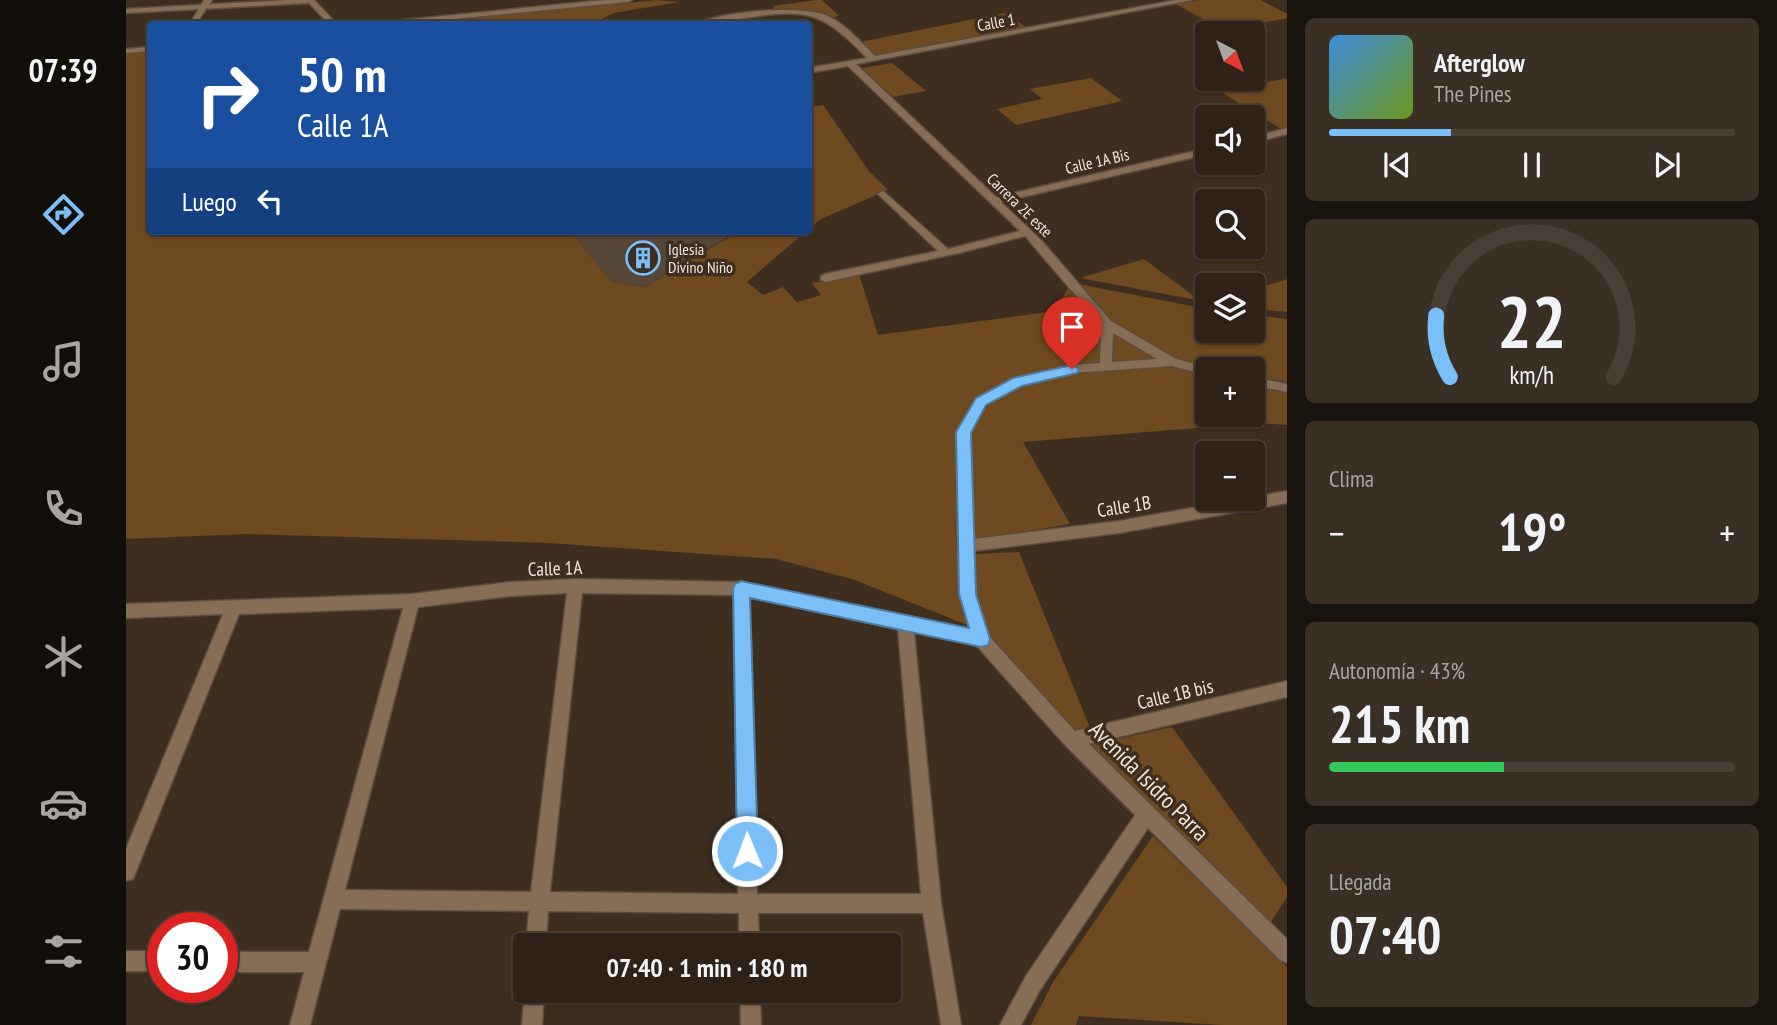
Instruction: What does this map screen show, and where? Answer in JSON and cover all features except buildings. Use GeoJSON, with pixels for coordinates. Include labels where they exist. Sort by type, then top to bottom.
{"type":"FeatureCollection","features":[{"type":"Feature","properties":{"kind":"street"},"geometry":{"type":"LineString","coordinates":[[414,21],[628,0]]}},
{"type":"Feature","properties":{"kind":"street"},"geometry":{"type":"LineString","coordinates":[[126,12],[206,4],[311,1],[330,21]]}},
{"type":"Feature","properties":{"kind":"street","name":"Calle 1"},"geometry":{"type":"LineString","coordinates":[[812,70],[1181,1]]}},
{"type":"Feature","properties":{"kind":"street"},"geometry":{"type":"LineString","coordinates":[[195,21],[206,4]]}},
{"type":"Feature","properties":{"kind":"street"},"geometry":{"type":"LineString","coordinates":[[716,21],[747,15],[806,13],[823,17],[872,58]]}},
{"type":"Feature","properties":{"kind":"street"},"geometry":{"type":"LineString","coordinates":[[126,51],[147,49]]}},
{"type":"Feature","properties":{"kind":"street","name":"Carrera 2E este"},"geometry":{"type":"LineString","coordinates":[[850,63],[1045,251],[1084,301],[1107,324],[1172,362]]}},
{"type":"Feature","properties":{"kind":"street"},"geometry":{"type":"LineString","coordinates":[[1265,137],[1284,132]]}},
{"type":"Feature","properties":{"kind":"street","name":"Calle 1A Bis"},"geometry":{"type":"LineString","coordinates":[[993,201],[1195,154]]}},
{"type":"Feature","properties":{"kind":"street"},"geometry":{"type":"LineString","coordinates":[[883,194],[945,252]]}},
{"type":"Feature","properties":{"kind":"street"},"geometry":{"type":"LineString","coordinates":[[825,278],[1025,233]]}},
{"type":"Feature","properties":{"kind":"street"},"geometry":{"type":"LineString","coordinates":[[1106,367],[1107,324]]}},
{"type":"Feature","properties":{"kind":"street"},"geometry":{"type":"LineString","coordinates":[[981,639],[967,594],[967,504],[963,432],[981,401],[1018,382],[1072,369],[1172,362],[1195,367]]}},
{"type":"Feature","properties":{"kind":"street"},"geometry":{"type":"LineString","coordinates":[[1265,383],[1287,388]]}},
{"type":"Feature","properties":{"kind":"street","name":"Calle 1B"},"geometry":{"type":"LineString","coordinates":[[965,546],[1119,527],[1287,498]]}},
{"type":"Feature","properties":{"kind":"street"},"geometry":{"type":"LineString","coordinates":[[537,933],[575,586]]}},
{"type":"Feature","properties":{"kind":"street","name":"Calle 1A"},"geometry":{"type":"LineString","coordinates":[[126,611],[412,601],[511,589],[575,586],[741,589],[981,639]]}},
{"type":"Feature","properties":{"kind":"street"},"geometry":{"type":"LineString","coordinates":[[741,589],[749,933]]}},
{"type":"Feature","properties":{"kind":"street"},"geometry":{"type":"LineString","coordinates":[[300,1025],[412,601]]}},
{"type":"Feature","properties":{"kind":"street"},"geometry":{"type":"LineString","coordinates":[[126,872],[234,607]]}},
{"type":"Feature","properties":{"kind":"street"},"geometry":{"type":"LineString","coordinates":[[905,623],[931,903],[951,1025]]}},
{"type":"Feature","properties":{"kind":"street","name":"Avenida Isidro Parra"},"geometry":{"type":"LineString","coordinates":[[981,639],[1072,740],[1284,944]]}},
{"type":"Feature","properties":{"kind":"street","name":"Calle 1B bis"},"geometry":{"type":"LineString","coordinates":[[1072,740],[1287,689]]}},
{"type":"Feature","properties":{"kind":"street"},"geometry":{"type":"LineString","coordinates":[[1010,1025],[1033,983],[1147,814]]}},
{"type":"Feature","properties":{"kind":"street"},"geometry":{"type":"LineString","coordinates":[[332,899],[748,904],[931,903]]}},
{"type":"Feature","properties":{"kind":"street"},"geometry":{"type":"LineString","coordinates":[[126,961],[147,961]]}},
{"type":"Feature","properties":{"kind":"street"},"geometry":{"type":"LineString","coordinates":[[238,961],[317,961]]}},
{"type":"Feature","properties":{"kind":"street"},"geometry":{"type":"LineString","coordinates":[[532,1025],[533,1003]]}},
{"type":"Feature","properties":{"kind":"street"},"geometry":{"type":"LineString","coordinates":[[750,1003],[751,1025]]}},
{"type":"Feature","properties":{"kind":"shaded area"},"geometry":{"type":"Polygon","coordinates":[[[656,0],[680,2],[614,13],[597,21],[443,21],[656,0]]]}},
{"type":"Feature","properties":{"kind":"shaded area"},"geometry":{"type":"Polygon","coordinates":[[[822,0],[839,16],[830,18],[811,12],[775,12],[773,6],[822,0]]]}},
{"type":"Feature","properties":{"kind":"shaded area"},"geometry":{"type":"Polygon","coordinates":[[[1198,0],[1261,0],[1287,14],[1287,18],[1265,23],[1206,21],[1176,4],[1198,0]]]}},
{"type":"Feature","properties":{"kind":"shaded area"},"geometry":{"type":"Polygon","coordinates":[[[1004,13],[1028,28],[874,56],[860,42],[1004,13]]]}},
{"type":"Feature","properties":{"kind":"shaded area"},"geometry":{"type":"Polygon","coordinates":[[[147,51],[147,235],[573,235],[611,281],[645,287],[733,235],[801,235],[747,282],[763,295],[783,287],[797,302],[821,295],[812,283],[859,274],[878,335],[1055,311],[1070,284],[1103,323],[1102,365],[1072,366],[978,399],[963,419],[958,432],[967,625],[852,579],[776,559],[549,543],[246,534],[126,539],[126,53],[147,51]]]}},
{"type":"Feature","properties":{"kind":"shaded area"},"geometry":{"type":"Polygon","coordinates":[[[892,63],[926,91],[893,97],[862,68],[892,63]]]}},
{"type":"Feature","properties":{"kind":"shaded area"},"geometry":{"type":"Polygon","coordinates":[[[1091,78],[1122,101],[1016,125],[997,109],[1042,99],[1030,89],[1091,78]]]}},
{"type":"Feature","properties":{"kind":"shaded area"},"geometry":{"type":"Polygon","coordinates":[[[1287,78],[1287,127],[1281,129],[1265,119],[1265,105],[1242,105],[1221,92],[1265,91],[1265,83],[1287,78]]]}},
{"type":"Feature","properties":{"kind":"shaded area"},"geometry":{"type":"Polygon","coordinates":[[[823,105],[869,171],[888,190],[821,219],[812,226],[812,107],[823,105]]]}},
{"type":"Feature","properties":{"kind":"shaded area"},"geometry":{"type":"Polygon","coordinates":[[[1144,259],[1195,297],[1195,300],[1080,278],[1144,259]]]}},
{"type":"Feature","properties":{"kind":"shaded area"},"geometry":{"type":"Polygon","coordinates":[[[1287,279],[1287,312],[1265,310],[1265,286],[1287,279]]]}},
{"type":"Feature","properties":{"kind":"shaded area"},"geometry":{"type":"Polygon","coordinates":[[[1078,284],[1195,307],[1195,343],[1265,343],[1265,316],[1287,319],[1287,382],[1265,378],[1265,357],[1195,357],[1195,363],[1177,359],[1112,321],[1078,284]]]}},
{"type":"Feature","properties":{"kind":"shaded area"},"geometry":{"type":"Polygon","coordinates":[[[1112,330],[1164,360],[1110,363],[1112,330]]]}},
{"type":"Feature","properties":{"kind":"shaded area"},"geometry":{"type":"Polygon","coordinates":[[[1171,366],[1195,372],[1195,427],[1209,427],[1023,442],[1070,524],[975,540],[970,441],[971,433],[984,411],[1003,395],[1029,383],[1088,371],[1171,366]]]}},
{"type":"Feature","properties":{"kind":"shaded area"},"geometry":{"type":"Polygon","coordinates":[[[1265,388],[1287,393],[1287,425],[1265,423],[1265,388]]]}},
{"type":"Feature","properties":{"kind":"shaded area"},"geometry":{"type":"Polygon","coordinates":[[[1019,552],[1090,728],[1074,732],[987,637],[974,594],[973,554],[1019,552]]]}},
{"type":"Feature","properties":{"kind":"shaded area"},"geometry":{"type":"Polygon","coordinates":[[[1172,727],[1287,887],[1287,897],[1271,922],[1091,745],[1172,727]]]}},
{"type":"Feature","properties":{"kind":"shaded area"},"geometry":{"type":"Polygon","coordinates":[[[1153,836],[1287,967],[1287,1025],[1222,1025],[1079,1016],[1076,1025],[1031,1025],[1053,982],[1153,836]]]}},
{"type":"Feature","properties":{"kind":"place","name":"Iglesia Divino Niño"},"geometry":{"type":"Point","coordinates":[643,258]}},
{"type":"Feature","properties":{"kind":"route"},"geometry":{"type":"LineString","coordinates":[[747,851],[741,589],[981,639],[967,594],[967,504],[963,432],[981,401],[1018,382],[1072,369]]}}]}
